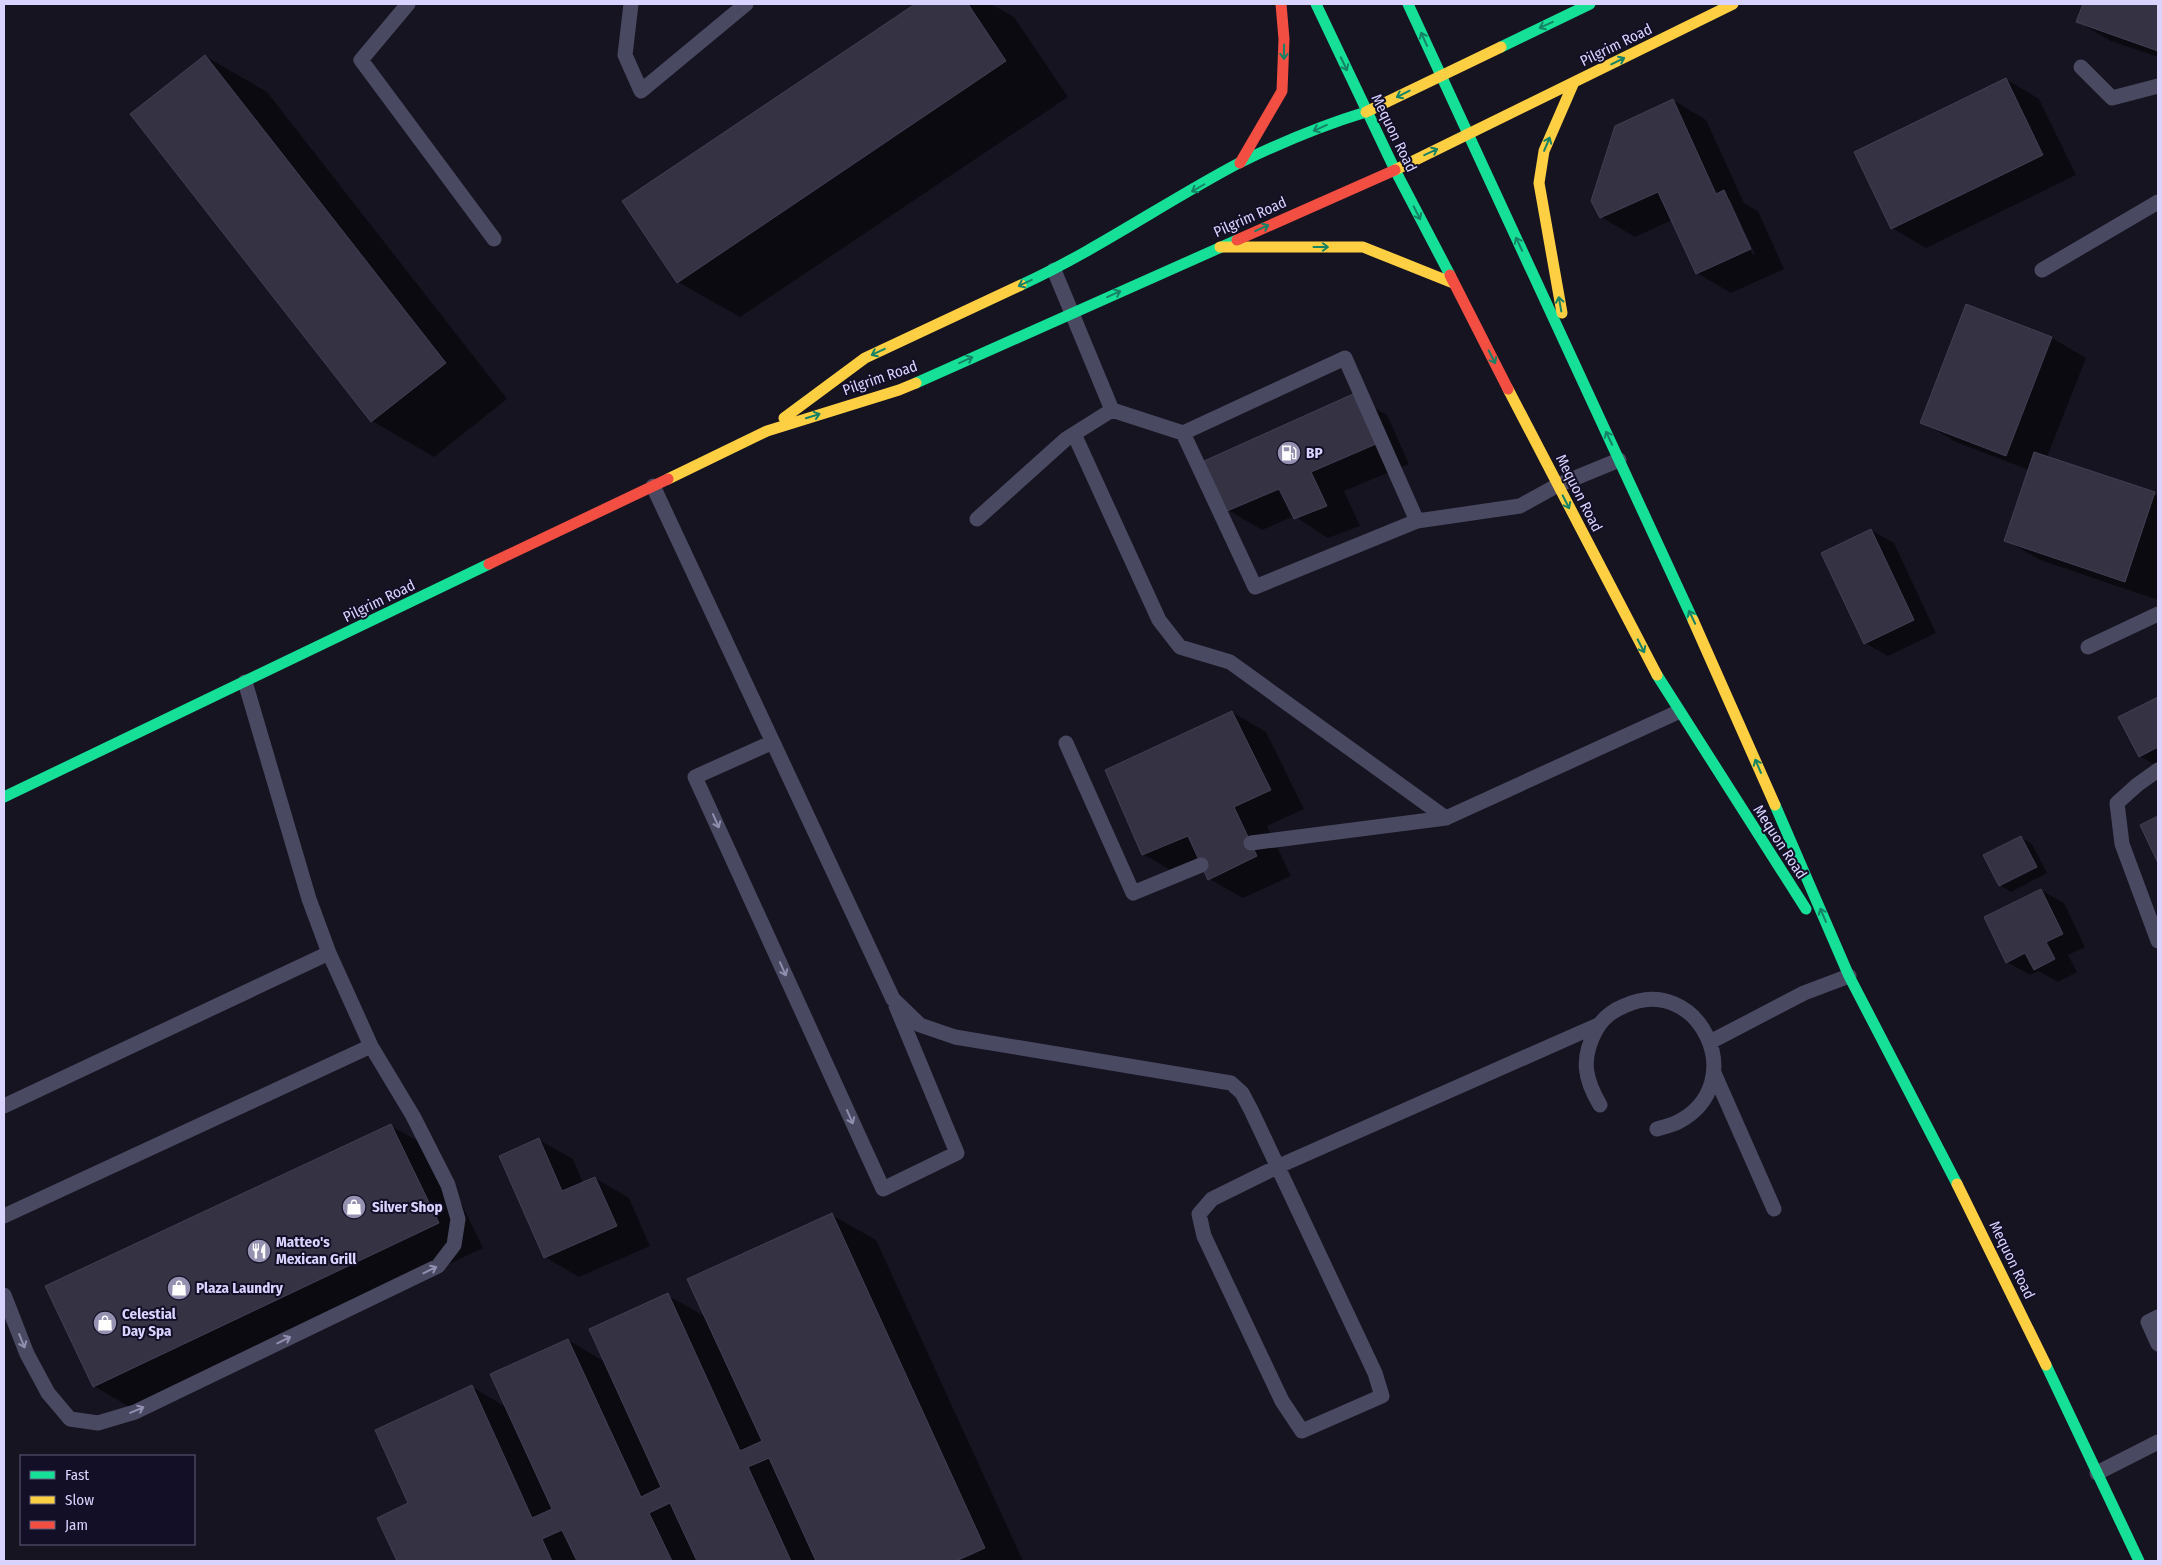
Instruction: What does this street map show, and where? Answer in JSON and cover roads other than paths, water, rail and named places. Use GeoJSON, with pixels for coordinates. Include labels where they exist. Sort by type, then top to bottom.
{"type":"FeatureCollection","features":[{"type":"Feature","properties":{"kind":"main road"},"geometry":{"type":"LineString","coordinates":[[1240,163],[1282,91],[1284,40],[1280,4]]}},
{"type":"Feature","properties":{"kind":"main road","name":"Mequon Road"},"geometry":{"type":"LineString","coordinates":[[1316,4],[1394,170],[1664,689],[1849,976]]}},
{"type":"Feature","properties":{"kind":"main road","name":"Mequon Road"},"geometry":{"type":"LineString","coordinates":[[1408,4],[1712,660],[1849,976],[1986,1240],[2139,1561]]}},
{"type":"Feature","properties":{"kind":"main road","name":"Pilgrim Road"},"geometry":{"type":"LineString","coordinates":[[767,430],[865,358],[1054,270],[1240,163],[1331,123],[1366,112],[1590,4]]}},
{"type":"Feature","properties":{"kind":"main road","name":"Pilgrim Road"},"geometry":{"type":"LineString","coordinates":[[4,797],[767,430],[899,390],[1394,170],[1734,4]]}},
{"type":"Feature","properties":{"kind":"main road"},"geometry":{"type":"LineString","coordinates":[[1569,352],[1539,183],[1544,151],[1574,82]]}},
{"type":"Feature","properties":{"kind":"main road"},"geometry":{"type":"LineString","coordinates":[[1220,247],[1363,248],[1453,283]]}},
{"type":"Feature","properties":{"kind":"lane"},"geometry":{"type":"LineString","coordinates":[[408,4],[361,60],[494,239]]}},
{"type":"Feature","properties":{"kind":"lane"},"geometry":{"type":"LineString","coordinates":[[631,4],[625,55],[641,91],[746,4]]}},
{"type":"Feature","properties":{"kind":"lane"},"geometry":{"type":"LineString","coordinates":[[2081,67],[2112,98],[2158,86]]}},
{"type":"Feature","properties":{"kind":"lane"},"geometry":{"type":"LineString","coordinates":[[2042,270],[2158,202]]}},
{"type":"Feature","properties":{"kind":"lane"},"geometry":{"type":"LineString","coordinates":[[1054,270],[1112,410],[1183,433],[1344,358],[1416,521]]}},
{"type":"Feature","properties":{"kind":"lane"},"geometry":{"type":"LineString","coordinates":[[977,519],[1074,434],[1112,410]]}},
{"type":"Feature","properties":{"kind":"lane"},"geometry":{"type":"LineString","coordinates":[[1183,433],[1255,587],[1416,521],[1520,506],[1558,485],[1619,460]]}},
{"type":"Feature","properties":{"kind":"lane"},"geometry":{"type":"LineString","coordinates":[[1074,434],[1159,620],[1180,647],[1230,662],[1446,818]]}},
{"type":"Feature","properties":{"kind":"lane"},"geometry":{"type":"LineString","coordinates":[[653,486],[773,742],[893,999],[957,1153],[883,1189],[695,777],[773,742]]}},
{"type":"Feature","properties":{"kind":"lane"},"geometry":{"type":"LineString","coordinates":[[2088,646],[2158,614]]}},
{"type":"Feature","properties":{"kind":"lane"},"geometry":{"type":"LineString","coordinates":[[4,1296],[27,1354],[48,1393],[70,1419],[98,1423],[135,1412],[438,1266],[454,1245],[458,1219],[448,1185],[418,1124],[371,1046],[330,953],[309,899],[245,682]]}},
{"type":"Feature","properties":{"kind":"lane"},"geometry":{"type":"LineString","coordinates":[[1251,843],[1446,818],[1678,712]]}},
{"type":"Feature","properties":{"kind":"lane"},"geometry":{"type":"LineString","coordinates":[[1066,743],[1133,893],[1201,865]]}},
{"type":"Feature","properties":{"kind":"lane"},"geometry":{"type":"LineString","coordinates":[[2158,770],[2117,803],[2122,844],[2158,941]]}},
{"type":"Feature","properties":{"kind":"lane"},"geometry":{"type":"LineString","coordinates":[[4,1106],[330,953]]}},
{"type":"Feature","properties":{"kind":"lane"},"geometry":{"type":"LineString","coordinates":[[1710,1042],[1804,993],[1849,976]]}},
{"type":"Feature","properties":{"kind":"lane"},"geometry":{"type":"LineString","coordinates":[[893,999],[920,1025],[955,1037],[1231,1083],[1242,1093],[1279,1166],[1375,1373],[1382,1396],[1302,1431],[1282,1402],[1204,1236],[1199,1214],[1212,1199],[1279,1166],[1598,1025]]}},
{"type":"Feature","properties":{"kind":"lane"},"geometry":{"type":"LineString","coordinates":[[1600,1105],[1589,1086],[1585,1065],[1588,1044],[1598,1025],[1613,1010],[1633,1001],[1654,999],[1675,1004],[1692,1015],[1706,1032],[1714,1052],[1714,1073],[1708,1094],[1695,1111],[1677,1123],[1656,1129]]}},
{"type":"Feature","properties":{"kind":"lane"},"geometry":{"type":"LineString","coordinates":[[4,1216],[371,1046]]}},
{"type":"Feature","properties":{"kind":"lane"},"geometry":{"type":"LineString","coordinates":[[1714,1073],[1774,1209]]}},
{"type":"Feature","properties":{"kind":"lane"},"geometry":{"type":"LineString","coordinates":[[2158,1317],[2148,1322],[2158,1344]]}},
{"type":"Feature","properties":{"kind":"lane"},"geometry":{"type":"LineString","coordinates":[[2097,1474],[2158,1442]]}},
{"type":"Feature","properties":{"kind":"place","name":"BP"},"geometry":{"type":"Point","coordinates":[1289,453]}},
{"type":"Feature","properties":{"kind":"place","name":"Silver Shop"},"geometry":{"type":"Point","coordinates":[354,1207]}},
{"type":"Feature","properties":{"kind":"place","name":"Matteo's Mexican Grill"},"geometry":{"type":"Point","coordinates":[259,1251]}},
{"type":"Feature","properties":{"kind":"place","name":"Plaza Laundry"},"geometry":{"type":"Point","coordinates":[179,1288]}},
{"type":"Feature","properties":{"kind":"place","name":"Celestial Day Spa"},"geometry":{"type":"Point","coordinates":[105,1323]}}]}
